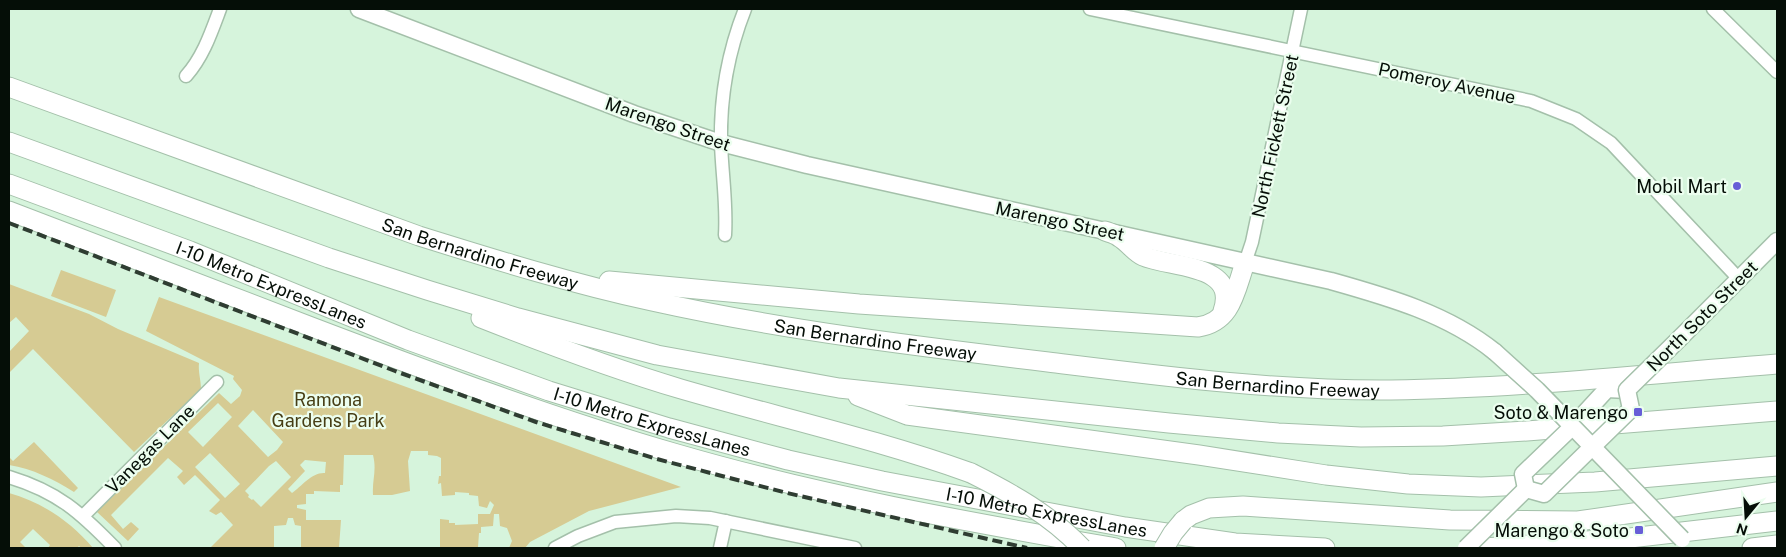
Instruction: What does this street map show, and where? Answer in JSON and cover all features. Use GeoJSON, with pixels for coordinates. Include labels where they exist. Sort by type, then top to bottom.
{"type":"FeatureCollection","features":[{"type":"Feature","properties":{"kind":"highway","name":"San Bernardino Freeway"},"geometry":{"type":"LineString","coordinates":[[9,87],[419,236],[536,272],[634,297],[768,324],[886,342],[1099,368],[1282,386],[1391,390],[1505,385],[1777,364]]}},
{"type":"Feature","properties":{"kind":"highway"},"geometry":{"type":"LineString","coordinates":[[9,142],[329,258],[586,359],[679,389],[920,455],[971,473],[1010,492],[1045,515],[1082,548]]}},
{"type":"Feature","properties":{"kind":"highway","name":"I-10 Metro ExpressLanes"},"geometry":{"type":"LineString","coordinates":[[9,184],[190,252],[418,344],[549,391],[669,428],[788,460],[872,479],[1125,527],[1235,543],[1325,548]]}},
{"type":"Feature","properties":{"kind":"highway","name":"I-10 Metro ExpressLanes"},"geometry":{"type":"LineString","coordinates":[[9,211],[425,370],[538,410],[678,454],[782,482],[886,505],[1116,548]]}},
{"type":"Feature","properties":{"kind":"highway"},"geometry":{"type":"LineString","coordinates":[[1105,231],[1119,237],[1144,256],[1202,270],[1212,275],[1219,282],[1225,296],[1223,310],[1216,322]]}},
{"type":"Feature","properties":{"kind":"highway"},"geometry":{"type":"LineString","coordinates":[[329,258],[509,315],[657,355],[839,388],[1169,423],[1278,433],[1361,437],[1443,436],[1777,411]]}},
{"type":"Feature","properties":{"kind":"highway"},"geometry":{"type":"LineString","coordinates":[[536,272],[587,279],[868,305],[1198,327],[1216,322],[1224,315],[1229,308],[1245,263]]}},
{"type":"Feature","properties":{"kind":"highway"},"geometry":{"type":"LineString","coordinates":[[839,388],[907,415],[1199,455],[1326,475],[1408,484],[1481,487],[1585,482],[1777,466]]}},
{"type":"Feature","properties":{"kind":"highway"},"geometry":{"type":"LineString","coordinates":[[1164,548],[1172,533],[1183,521],[1191,515],[1208,508],[1243,506],[1450,520],[1578,521],[1777,492]]}},
{"type":"Feature","properties":{"kind":"highway"},"geometry":{"type":"LineString","coordinates":[[1484,548],[1630,538],[1777,521]]}},
{"type":"Feature","properties":{"kind":"highway"},"geometry":{"type":"LineString","coordinates":[[1752,548],[1777,545]]}},
{"type":"Feature","properties":{"kind":"main road","name":"Marengo Street"},"geometry":{"type":"LineString","coordinates":[[359,9],[634,114],[721,143],[808,165],[1331,281],[1384,296],[1434,316],[1467,333],[1495,352],[1537,390],[1690,548]]}},
{"type":"Feature","properties":{"kind":"main road","name":"North Soto Street"},"geometry":{"type":"LineString","coordinates":[[1627,390],[1777,241]]}},
{"type":"Feature","properties":{"kind":"main road"},"geometry":{"type":"LineString","coordinates":[[1607,389],[1627,390],[1630,409],[1592,447],[1544,494],[1526,489],[1523,474],[1572,427],[1607,389]]}},
{"type":"Feature","properties":{"kind":"main road"},"geometry":{"type":"LineString","coordinates":[[1466,548],[1526,489]]}},
{"type":"Feature","properties":{"kind":"street"},"geometry":{"type":"LineString","coordinates":[[186,76],[196,65],[220,9]]}},
{"type":"Feature","properties":{"kind":"street"},"geometry":{"type":"LineString","coordinates":[[725,234],[726,214],[721,143],[723,90],[728,63],[745,9]]}},
{"type":"Feature","properties":{"kind":"street","name":"Pomeroy Avenue"},"geometry":{"type":"LineString","coordinates":[[1090,9],[1531,101],[1576,119],[1611,143],[1739,279]]}},
{"type":"Feature","properties":{"kind":"street","name":"North Fickett Street"},"geometry":{"type":"LineString","coordinates":[[1245,263],[1252,242],[1301,9]]}},
{"type":"Feature","properties":{"kind":"street"},"geometry":{"type":"LineString","coordinates":[[1713,9],[1777,72]]}},
{"type":"Feature","properties":{"kind":"street","name":"Vanegas Lane"},"geometry":{"type":"LineString","coordinates":[[83,516],[217,382]]}},
{"type":"Feature","properties":{"kind":"street"},"geometry":{"type":"LineString","coordinates":[[9,477],[32,484],[54,495],[83,516],[115,548]]}},
{"type":"Feature","properties":{"kind":"street"},"geometry":{"type":"LineString","coordinates":[[555,548],[578,536],[616,522],[676,516],[710,518],[855,548]]}},
{"type":"Feature","properties":{"kind":"street"},"geometry":{"type":"LineString","coordinates":[[720,548],[726,521]]}},
{"type":"Feature","properties":{"kind":"green space"},"geometry":{"type":"Polygon","coordinates":[[[61,270],[116,290],[106,317],[51,296],[61,270]]]}},
{"type":"Feature","properties":{"kind":"green space"},"geometry":{"type":"Polygon","coordinates":[[[9,284],[89,314],[118,329],[199,363],[201,389],[134,452],[33,349],[9,373],[9,352],[29,331],[16,317],[9,323],[9,284]]]}},
{"type":"Feature","properties":{"kind":"green space","name":"Ramona Gardens Park"},"geometry":{"type":"Polygon","coordinates":[[[159,297],[681,487],[589,511],[530,542],[525,548],[509,548],[512,541],[507,528],[500,526],[499,514],[494,514],[493,526],[481,527],[478,547],[481,548],[440,548],[440,519],[449,520],[449,523],[455,523],[455,525],[478,524],[478,514],[490,514],[494,505],[490,501],[487,508],[479,506],[478,496],[469,495],[469,493],[455,492],[455,495],[442,496],[441,483],[438,484],[439,476],[441,476],[441,458],[428,455],[428,451],[411,451],[408,461],[410,491],[392,495],[373,495],[375,466],[373,455],[344,455],[343,485],[340,485],[340,492],[314,491],[314,494],[306,494],[306,504],[297,505],[297,508],[306,510],[306,520],[341,520],[339,548],[301,548],[301,526],[295,525],[293,518],[288,518],[286,525],[274,526],[274,548],[210,548],[233,525],[221,512],[216,515],[209,511],[220,500],[195,475],[184,485],[177,477],[183,471],[168,458],[111,515],[123,529],[131,522],[139,529],[128,541],[97,512],[219,393],[231,404],[240,396],[242,390],[233,379],[234,376],[146,331],[159,297]],[[218,403],[188,432],[203,447],[232,417],[218,403]],[[253,410],[238,426],[268,457],[283,442],[253,410]],[[210,453],[195,467],[225,498],[240,484],[210,453]],[[305,460],[300,465],[305,471],[288,489],[292,493],[311,477],[325,473],[326,462],[305,460]],[[276,461],[245,491],[249,495],[248,497],[261,507],[291,477],[276,461]]]}},
{"type":"Feature","properties":{"kind":"green space"},"geometry":{"type":"Polygon","coordinates":[[[34,442],[78,488],[74,492],[43,475],[9,465],[9,457],[13,461],[34,442]]]}},
{"type":"Feature","properties":{"kind":"green space"},"geometry":{"type":"Polygon","coordinates":[[[9,493],[33,502],[55,514],[93,548],[81,548],[79,546],[77,548],[48,548],[50,545],[33,529],[20,542],[26,548],[9,548],[9,493]]]}},
{"type":"Feature","properties":{"kind":"railway"},"geometry":{"type":"LineString","coordinates":[[9,223],[395,371],[536,422],[657,459],[787,493],[1027,548]]}},
{"type":"Feature","properties":{"kind":"place","name":"Mobil Mart"},"geometry":{"type":"Point","coordinates":[1737,186]}},
{"type":"Feature","properties":{"kind":"place","name":"Soto & Marengo"},"geometry":{"type":"Point","coordinates":[1638,412]}},
{"type":"Feature","properties":{"kind":"place","name":"Marengo & Soto"},"geometry":{"type":"Point","coordinates":[1639,530]}}]}
